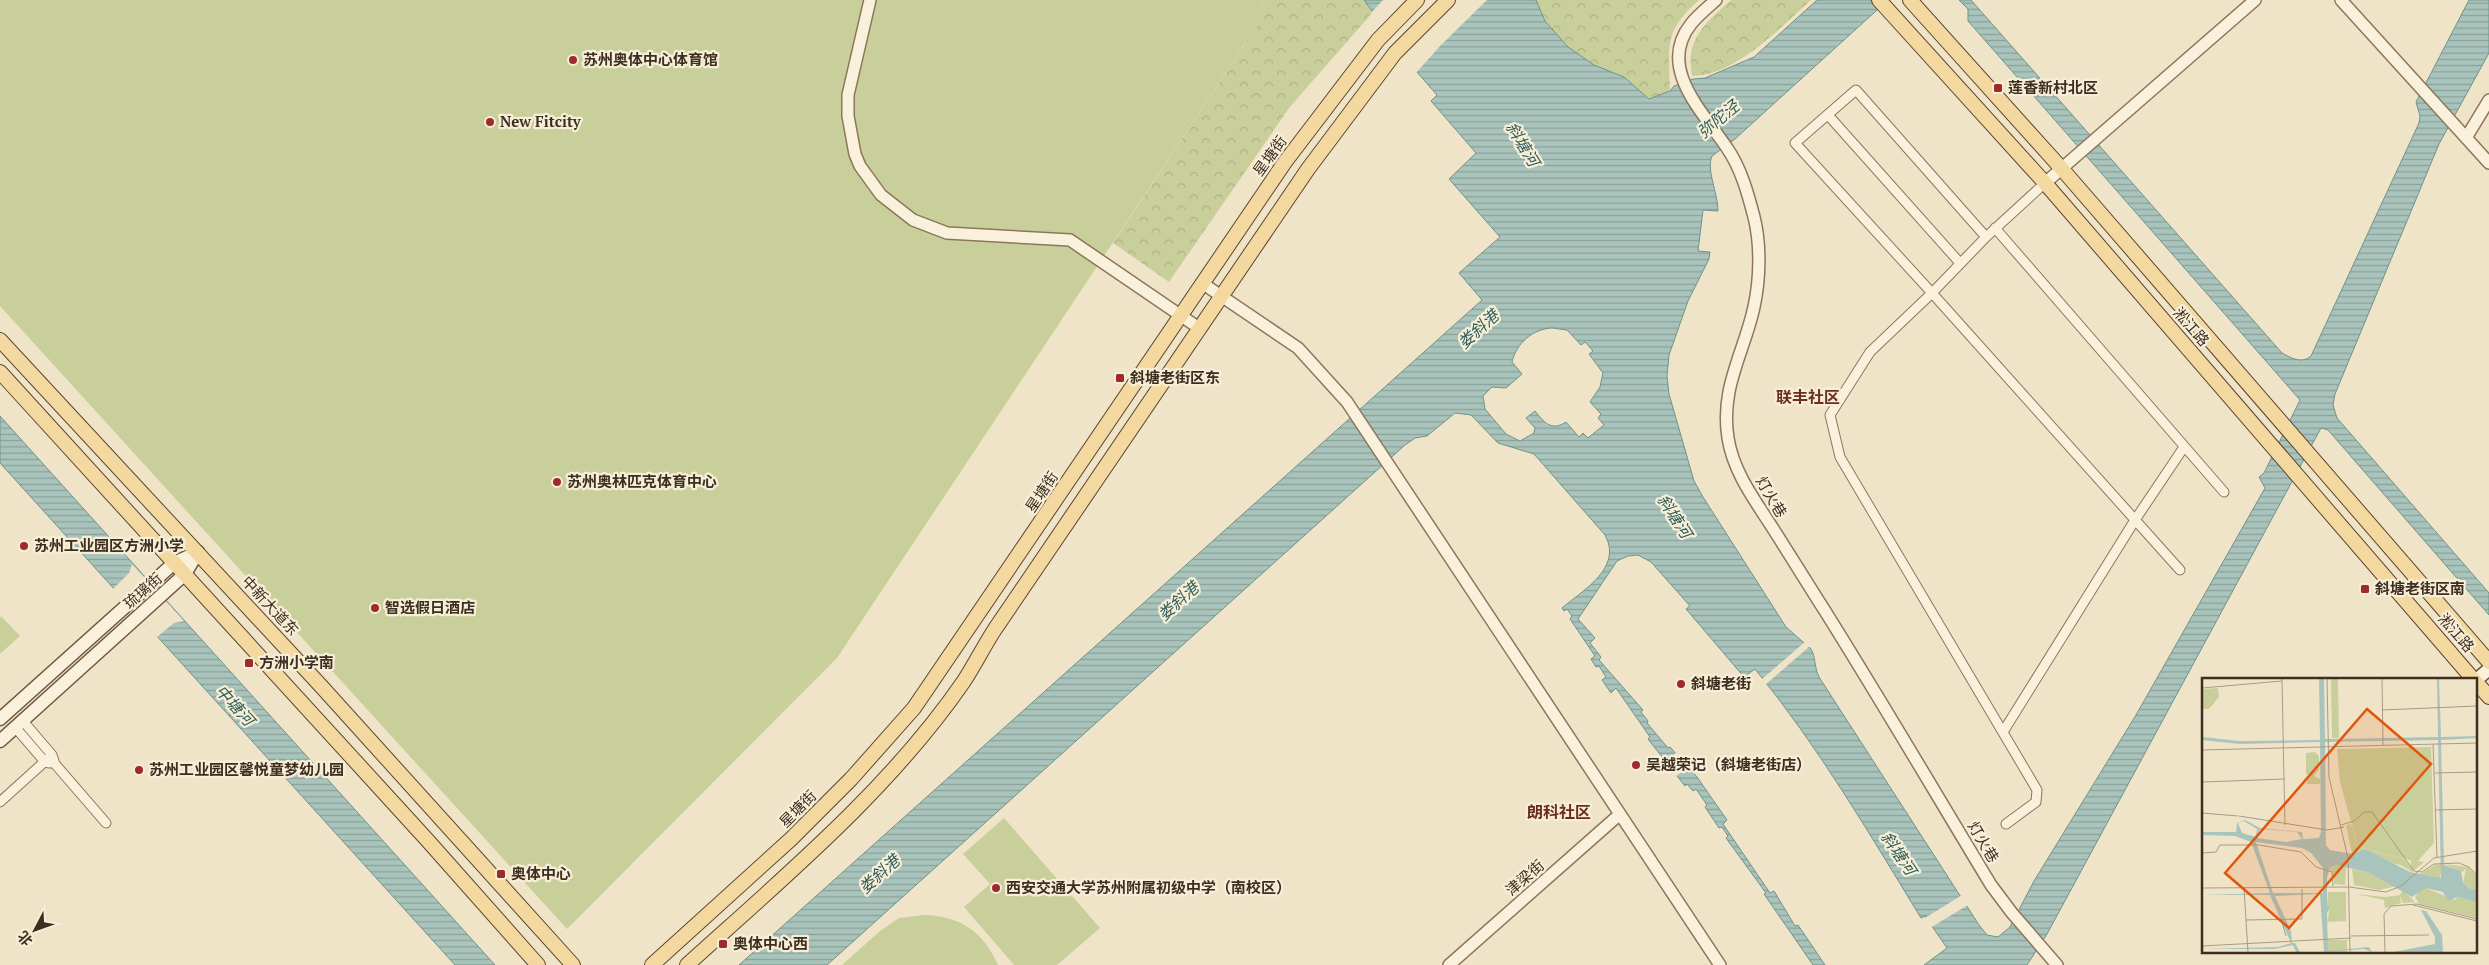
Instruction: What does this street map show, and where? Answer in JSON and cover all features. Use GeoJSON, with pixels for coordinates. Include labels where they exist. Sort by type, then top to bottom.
{"type":"FeatureCollection","features":[{"type":"Feature","properties":{"kind":"main road","name":"星塘街"},"geometry":{"type":"LineString","coordinates":[[652,965],[791,839],[851,779],[914,708],[1285,162],[1378,40],[1417,0]]}},
{"type":"Feature","properties":{"kind":"main road"},"geometry":{"type":"LineString","coordinates":[[687,965],[807,857],[873,790],[932,723],[964,681],[995,629],[1308,169],[1395,53],[1448,0]]}},
{"type":"Feature","properties":{"kind":"main road","name":"淞江路"},"geometry":{"type":"LineString","coordinates":[[1910,0],[2062,169],[2489,662]]}},
{"type":"Feature","properties":{"kind":"main road","name":"淞江路"},"geometry":{"type":"LineString","coordinates":[[1882,3],[2045,183],[2472,678]]}},
{"type":"Feature","properties":{"kind":"main road","name":"中新大道东"},"geometry":{"type":"LineString","coordinates":[[0,340],[321,686],[573,965]]}},
{"type":"Feature","properties":{"kind":"main road"},"geometry":{"type":"LineString","coordinates":[[0,372],[423,834],[538,965]]}},
{"type":"Feature","properties":{"kind":"main road","name":"琉璃街"},"geometry":{"type":"LineString","coordinates":[[0,719],[174,563],[198,552]]}},
{"type":"Feature","properties":{"kind":"main road","name":"琉璃街"},"geometry":{"type":"LineString","coordinates":[[0,741],[185,574],[198,552]]}},
{"type":"Feature","properties":{"kind":"main road"},"geometry":{"type":"LineString","coordinates":[[2476,679],[2489,669]]}},
{"type":"Feature","properties":{"kind":"main road","name":"淞江路"},"geometry":{"type":"LineString","coordinates":[[2476,682],[2489,697]]}},
{"type":"Feature","properties":{"kind":"street"},"geometry":{"type":"LineString","coordinates":[[870,0],[848,95],[848,116],[855,154],[860,166],[881,195],[913,220],[947,233],[1070,240],[1199,328]]}},
{"type":"Feature","properties":{"kind":"street","name":"灯火巷"},"geometry":{"type":"LineString","coordinates":[[1716,0],[1691,24],[1680,49],[1679,68],[1682,81],[1692,100],[1729,150],[1749,196],[1755,222],[1758,246],[1754,306],[1730,380],[1727,398],[1728,438],[1732,455],[1747,487],[1836,628],[1991,885],[2012,913],[2057,965]]}},
{"type":"Feature","properties":{"kind":"street"},"geometry":{"type":"LineString","coordinates":[[2006,824],[2031,806],[2038,797],[2037,790],[1840,457],[1830,414],[1870,352],[1995,228],[2255,0]]}},
{"type":"Feature","properties":{"kind":"street"},"geometry":{"type":"LineString","coordinates":[[2341,0],[2489,163]]}},
{"type":"Feature","properties":{"kind":"street"},"geometry":{"type":"LineString","coordinates":[[1986,237],[1856,90],[1795,144],[1932,292],[2180,570]]}},
{"type":"Feature","properties":{"kind":"street"},"geometry":{"type":"LineString","coordinates":[[2466,138],[2489,100]]}},
{"type":"Feature","properties":{"kind":"street"},"geometry":{"type":"LineString","coordinates":[[1828,115],[1960,263]]}},
{"type":"Feature","properties":{"kind":"street"},"geometry":{"type":"LineString","coordinates":[[1995,228],[2224,492]]}},
{"type":"Feature","properties":{"kind":"street"},"geometry":{"type":"LineString","coordinates":[[1202,284],[1298,348],[1347,402],[1720,965]]}},
{"type":"Feature","properties":{"kind":"street"},"geometry":{"type":"LineString","coordinates":[[2002,732],[2135,520],[2184,447]]}},
{"type":"Feature","properties":{"kind":"street"},"geometry":{"type":"LineString","coordinates":[[19,724],[106,823]]}},
{"type":"Feature","properties":{"kind":"street"},"geometry":{"type":"LineString","coordinates":[[0,802],[51,761]]}},
{"type":"Feature","properties":{"kind":"street","name":"津梁街"},"geometry":{"type":"LineString","coordinates":[[1449,965],[1620,814]]}},
{"type":"Feature","properties":{"kind":"green space","name":"苏州奥林匹克体育中心"},"geometry":{"type":"Polygon","coordinates":[[[0,0],[1260,0],[1266,12],[837,658],[567,929],[0,306],[0,0]]]}},
{"type":"Feature","properties":{"kind":"green space"},"geometry":{"type":"Polygon","coordinates":[[[1260,0],[1364,0],[1373,12],[1289,108],[1169,282],[1113,243],[1266,12],[1260,0]]]}},
{"type":"Feature","properties":{"kind":"green space"},"geometry":{"type":"Polygon","coordinates":[[[1536,0],[1699,0],[1687,11],[1674,31],[1669,51],[1670,91],[1649,99],[1624,77],[1594,65],[1568,47],[1545,21],[1536,0]]]}},
{"type":"Feature","properties":{"kind":"green space"},"geometry":{"type":"Polygon","coordinates":[[[1731,0],[1811,0],[1772,36],[1741,59],[1725,68],[1708,74],[1692,76],[1691,51],[1694,42],[1705,25],[1731,0]]]}},
{"type":"Feature","properties":{"kind":"green space"},"geometry":{"type":"Polygon","coordinates":[[[1,616],[20,636],[0,654],[0,618],[1,616]]]}},
{"type":"Feature","properties":{"kind":"green space"},"geometry":{"type":"Polygon","coordinates":[[[1004,818],[1100,928],[1057,965],[1014,965],[964,907],[990,884],[963,854],[1004,818]]]}},
{"type":"Feature","properties":{"kind":"green space"},"geometry":{"type":"Polygon","coordinates":[[[923,915],[948,918],[969,928],[985,943],[998,965],[842,965],[880,931],[899,918],[923,915]]]}},
{"type":"Feature","properties":{"kind":"water"},"geometry":{"type":"Polygon","coordinates":[[[1364,0],[1536,0],[1545,21],[1568,47],[1594,65],[1624,77],[1649,99],[1670,91],[1674,86],[1693,79],[1705,78],[1754,57],[1817,0],[1888,0],[1735,139],[1712,156],[1710,168],[1718,211],[1703,210],[1698,251],[1710,252],[1709,259],[1688,301],[1669,355],[1667,376],[1669,394],[1694,481],[1703,497],[1786,627],[1811,649],[1819,677],[1979,925],[1987,935],[1998,937],[2010,927],[2034,881],[2136,715],[2265,488],[2259,477],[2264,473],[2300,400],[1968,21],[1968,9],[1959,0],[1971,0],[2282,353],[2304,360],[2311,356],[2419,123],[2420,116],[2416,102],[2469,0],[2489,0],[2489,53],[2439,144],[2335,394],[2333,405],[2337,418],[2489,593],[2489,615],[2328,430],[2321,428],[2047,934],[2027,965],[1924,965],[1947,948],[1925,916],[1921,918],[1842,790],[1778,698],[1755,669],[1744,677],[1686,609],[1690,606],[1651,562],[1638,555],[1628,556],[1617,561],[1578,619],[1595,638],[1590,643],[1601,657],[1599,660],[1643,710],[1641,712],[1648,721],[1647,723],[1668,748],[1670,747],[1697,777],[1727,820],[1723,824],[1770,893],[1774,891],[1795,926],[1798,925],[1825,965],[1813,965],[1764,894],[1766,893],[1726,838],[1728,836],[1722,827],[1719,828],[1705,807],[1707,805],[1696,789],[1693,791],[1687,784],[1685,786],[1648,739],[1650,737],[1616,688],[1611,693],[1602,680],[1606,677],[1599,666],[1596,667],[1591,659],[1595,656],[1570,619],[1572,616],[1567,609],[1564,611],[1562,608],[1590,586],[1605,568],[1609,558],[1609,547],[1605,535],[1534,454],[1498,443],[1471,415],[1455,413],[1427,436],[1415,438],[1405,445],[827,965],[739,965],[1482,300],[1459,273],[1500,237],[1449,179],[1476,153],[1431,101],[1437,95],[1416,71],[1364,0]],[[1552,328],[1532,334],[1517,349],[1512,362],[1522,374],[1506,388],[1492,387],[1483,396],[1485,409],[1506,434],[1520,441],[1534,433],[1535,428],[1526,418],[1535,411],[1545,422],[1552,426],[1561,425],[1566,422],[1579,437],[1583,433],[1588,438],[1604,425],[1598,418],[1601,414],[1590,402],[1600,387],[1603,373],[1589,354],[1593,351],[1585,342],[1581,345],[1567,330],[1552,328]]]}},
{"type":"Feature","properties":{"kind":"water","name":"中塘河"},"geometry":{"type":"Polygon","coordinates":[[[0,416],[495,965],[455,965],[0,463],[0,416]]]}},
{"type":"Feature","properties":{"kind":"pier"},"geometry":{"type":"Polygon","coordinates":[[[1383,0],[1487,0],[1441,45],[1415,74],[1371,13],[1383,0]]]}},
{"type":"Feature","properties":{"kind":"pier"},"geometry":{"type":"Polygon","coordinates":[[[132,564],[184,621],[174,623],[157,637],[113,589],[129,573],[132,564]]]}},
{"type":"Feature","properties":{"kind":"pier"},"geometry":{"type":"Polygon","coordinates":[[[1806,641],[1810,646],[1765,685],[1761,680],[1806,641]]]}},
{"type":"Feature","properties":{"kind":"pier"},"geometry":{"type":"Polygon","coordinates":[[[1678,751],[1690,765],[1674,778],[1662,764],[1678,751]]]}},
{"type":"Feature","properties":{"kind":"pier"},"geometry":{"type":"Polygon","coordinates":[[[1962,895],[1968,905],[1930,928],[1924,919],[1920,921],[1962,895]]]}},
{"type":"Feature","properties":{"kind":"place","name":"苏州奥体中心体育馆"},"geometry":{"type":"Point","coordinates":[573,60]}},
{"type":"Feature","properties":{"kind":"place","name":"莲香新村北区"},"geometry":{"type":"Point","coordinates":[1998,88]}},
{"type":"Feature","properties":{"kind":"place","name":"New Fitcity"},"geometry":{"type":"Point","coordinates":[490,122]}},
{"type":"Feature","properties":{"kind":"place","name":"斜塘老街区东"},"geometry":{"type":"Point","coordinates":[1120,378]}},
{"type":"Feature","properties":{"kind":"place","name":"苏州奥林匹克体育中心"},"geometry":{"type":"Point","coordinates":[557,482]}},
{"type":"Feature","properties":{"kind":"place","name":"苏州工业园区方洲小学"},"geometry":{"type":"Point","coordinates":[24,546]}},
{"type":"Feature","properties":{"kind":"place","name":"斜塘老街区南"},"geometry":{"type":"Point","coordinates":[2365,589]}},
{"type":"Feature","properties":{"kind":"place","name":"智选假日酒店"},"geometry":{"type":"Point","coordinates":[375,608]}},
{"type":"Feature","properties":{"kind":"place","name":"方洲小学南"},"geometry":{"type":"Point","coordinates":[249,663]}},
{"type":"Feature","properties":{"kind":"place","name":"斜塘老街"},"geometry":{"type":"Point","coordinates":[1681,684]}},
{"type":"Feature","properties":{"kind":"place","name":"吴越荣记（斜塘老街店）"},"geometry":{"type":"Point","coordinates":[1636,765]}},
{"type":"Feature","properties":{"kind":"place","name":"苏州工业园区馨悦童梦幼儿园"},"geometry":{"type":"Point","coordinates":[139,770]}},
{"type":"Feature","properties":{"kind":"place","name":"奥体中心"},"geometry":{"type":"Point","coordinates":[501,874]}},
{"type":"Feature","properties":{"kind":"place","name":"西安交通大学苏州附属初级中学（南校区）"},"geometry":{"type":"Point","coordinates":[996,888]}},
{"type":"Feature","properties":{"kind":"place","name":"奥体中心西"},"geometry":{"type":"Point","coordinates":[723,944]}},
{"type":"Feature","properties":{"kind":"district","name":"联丰社区"},"geometry":{"type":"Point","coordinates":[1808,397]}},
{"type":"Feature","properties":{"kind":"district","name":"朗科社区"},"geometry":{"type":"Point","coordinates":[1559,812]}},
{"type":"Feature","properties":{"kind":"water label","name":"弥陀泾"},"geometry":{"type":"Point","coordinates":[1718,119]}},
{"type":"Feature","properties":{"kind":"water label","name":"斜塘河"},"geometry":{"type":"Point","coordinates":[1523,144]}},
{"type":"Feature","properties":{"kind":"water label","name":"娄斜港"},"geometry":{"type":"Point","coordinates":[1478,329]}},
{"type":"Feature","properties":{"kind":"water label","name":"斜塘河"},"geometry":{"type":"Point","coordinates":[1675,516]}},
{"type":"Feature","properties":{"kind":"water label","name":"娄斜港"},"geometry":{"type":"Point","coordinates":[1178,601]}},
{"type":"Feature","properties":{"kind":"water label","name":"斜塘河"},"geometry":{"type":"Point","coordinates":[1899,853]}},
{"type":"Feature","properties":{"kind":"water label","name":"娄斜港"},"geometry":{"type":"Point","coordinates":[879,874]}}]}
